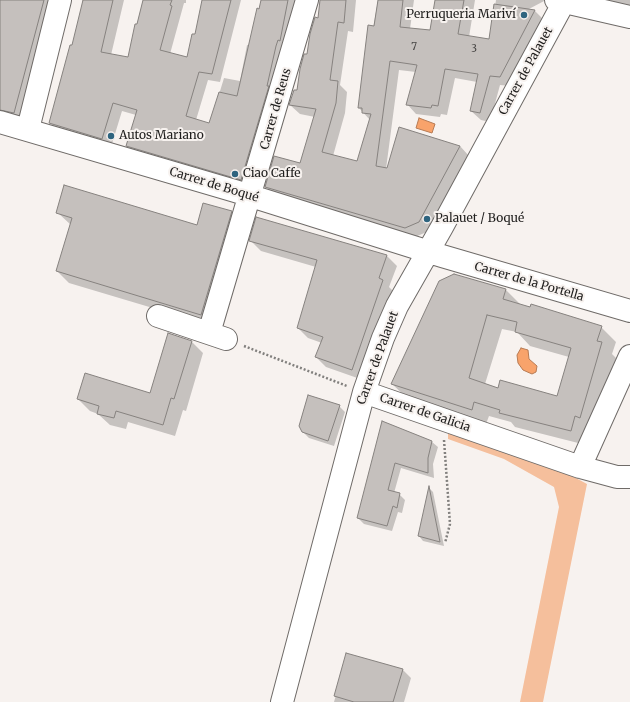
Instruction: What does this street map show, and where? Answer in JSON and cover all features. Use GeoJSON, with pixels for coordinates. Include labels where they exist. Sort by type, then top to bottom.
{"type":"FeatureCollection","features":[{"type":"Feature","properties":{"kind":"street"},"geometry":{"type":"LineString","coordinates":[[28,130],[60,0]]}},
{"type":"Feature","properties":{"kind":"street","name":"Carrer de Reus"},"geometry":{"type":"LineString","coordinates":[[218,336],[250,196],[308,0]]}},
{"type":"Feature","properties":{"kind":"street"},"geometry":{"type":"LineString","coordinates":[[562,0],[630,17]]}},
{"type":"Feature","properties":{"kind":"street","name":"Carrer de Palauet"},"geometry":{"type":"LineString","coordinates":[[282,702],[364,392],[383,338],[397,306],[562,0]]}},
{"type":"Feature","properties":{"kind":"street","name":"Carrer de Boqué"},"geometry":{"type":"LineString","coordinates":[[0,122],[250,196],[427,251]]}},
{"type":"Feature","properties":{"kind":"street","name":"Carrer de la Portella"},"geometry":{"type":"LineString","coordinates":[[427,251],[630,311]]}},
{"type":"Feature","properties":{"kind":"street"},"geometry":{"type":"LineString","coordinates":[[158,316],[218,336]]}},
{"type":"Feature","properties":{"kind":"street"},"geometry":{"type":"LineString","coordinates":[[580,467],[630,356]]}},
{"type":"Feature","properties":{"kind":"street","name":"Carrer de Galicia"},"geometry":{"type":"LineString","coordinates":[[364,392],[580,467],[617,477],[630,477]]}},
{"type":"Feature","properties":{"kind":"path","name":"Carrer de Galicia"},"geometry":{"type":"LineString","coordinates":[[218,336],[364,392]]}},
{"type":"Feature","properties":{"kind":"path"},"geometry":{"type":"LineString","coordinates":[[444,420],[444,454],[450,524],[445,543]]}},
{"type":"Feature","properties":{"kind":"shaded area"},"geometry":{"type":"Polygon","coordinates":[[[419,118],[435,124],[432,133],[416,128],[419,118]]]}},
{"type":"Feature","properties":{"kind":"shaded area"},"geometry":{"type":"Polygon","coordinates":[[[521,348],[528,350],[529,359],[537,366],[536,372],[532,374],[523,370],[518,363],[517,355],[521,348]]]}},
{"type":"Feature","properties":{"kind":"shaded area"},"geometry":{"type":"Polygon","coordinates":[[[452,429],[546,462],[587,484],[543,702],[520,702],[559,507],[554,487],[504,459],[448,439],[448,433],[452,429]]]}},
{"type":"Feature","properties":{"kind":"building"},"geometry":{"type":"Polygon","coordinates":[[[0,0],[44,0],[14,113],[0,110],[0,0]]]}},
{"type":"Feature","properties":{"kind":"building"},"geometry":{"type":"Polygon","coordinates":[[[83,0],[113,0],[101,52],[128,57],[135,24],[137,24],[143,0],[172,0],[170,5],[172,6],[160,50],[187,57],[192,34],[195,34],[202,0],[231,0],[212,74],[199,72],[186,116],[209,123],[219,92],[237,96],[257,8],[259,9],[261,0],[288,0],[280,41],[278,40],[276,46],[267,86],[269,86],[241,180],[126,146],[137,110],[113,103],[102,139],[49,123],[70,45],[72,45],[83,0]]]}},
{"type":"Feature","properties":{"kind":"building"},"geometry":{"type":"Polygon","coordinates":[[[320,0],[346,0],[344,23],[338,22],[330,80],[338,81],[336,103],[322,152],[357,161],[371,114],[362,113],[362,108],[358,108],[368,25],[374,26],[378,0],[403,0],[400,27],[430,30],[435,0],[464,0],[458,34],[489,39],[494,4],[535,10],[500,77],[490,76],[480,113],[470,111],[478,74],[445,69],[438,106],[432,105],[431,108],[406,105],[417,65],[390,61],[376,166],[387,168],[399,127],[460,146],[419,222],[405,228],[265,187],[274,156],[300,163],[316,109],[289,105],[294,90],[297,90],[304,54],[307,54],[310,34],[315,17],[318,18],[320,0]]]}},
{"type":"Feature","properties":{"kind":"building"},"geometry":{"type":"Polygon","coordinates":[[[64,185],[197,225],[203,203],[232,211],[201,315],[56,271],[72,218],[56,213],[64,185]]]}},
{"type":"Feature","properties":{"kind":"building"},"geometry":{"type":"Polygon","coordinates":[[[256,217],[387,255],[379,278],[383,280],[352,370],[315,357],[323,337],[297,328],[317,260],[249,241],[256,217]]]}},
{"type":"Feature","properties":{"kind":"building"},"geometry":{"type":"Polygon","coordinates":[[[454,274],[506,289],[503,299],[530,307],[531,304],[602,326],[597,341],[602,342],[580,418],[575,416],[571,431],[499,413],[500,410],[474,402],[472,410],[391,384],[439,281],[454,274]],[[487,315],[469,378],[498,388],[500,380],[557,396],[571,348],[515,332],[517,322],[487,315]]]}},
{"type":"Feature","properties":{"kind":"building"},"geometry":{"type":"Polygon","coordinates":[[[168,333],[192,341],[174,399],[171,398],[163,425],[116,411],[114,418],[97,414],[99,406],[77,399],[85,373],[150,393],[168,333]]]}},
{"type":"Feature","properties":{"kind":"building"},"geometry":{"type":"Polygon","coordinates":[[[308,395],[340,405],[328,441],[302,432],[299,426],[308,395]]]}},
{"type":"Feature","properties":{"kind":"building"},"geometry":{"type":"Polygon","coordinates":[[[382,421],[432,441],[428,458],[428,473],[395,463],[388,490],[400,493],[397,508],[393,506],[387,526],[357,518],[382,421]]]}},
{"type":"Feature","properties":{"kind":"building"},"geometry":{"type":"Polygon","coordinates":[[[429,486],[435,517],[440,542],[418,536],[429,486]]]}},
{"type":"Feature","properties":{"kind":"building"},"geometry":{"type":"Polygon","coordinates":[[[346,653],[403,669],[393,702],[354,702],[334,696],[346,653]]]}},
{"type":"Feature","properties":{"kind":"place","name":"Perruqueria Mariví"},"geometry":{"type":"Point","coordinates":[524,15]}},
{"type":"Feature","properties":{"kind":"place","name":"Autos Mariano"},"geometry":{"type":"Point","coordinates":[111,136]}},
{"type":"Feature","properties":{"kind":"place","name":"Ciao Caffe"},"geometry":{"type":"Point","coordinates":[235,174]}},
{"type":"Feature","properties":{"kind":"place","name":"Palauet / Boqué"},"geometry":{"type":"Point","coordinates":[427,219]}}]}
